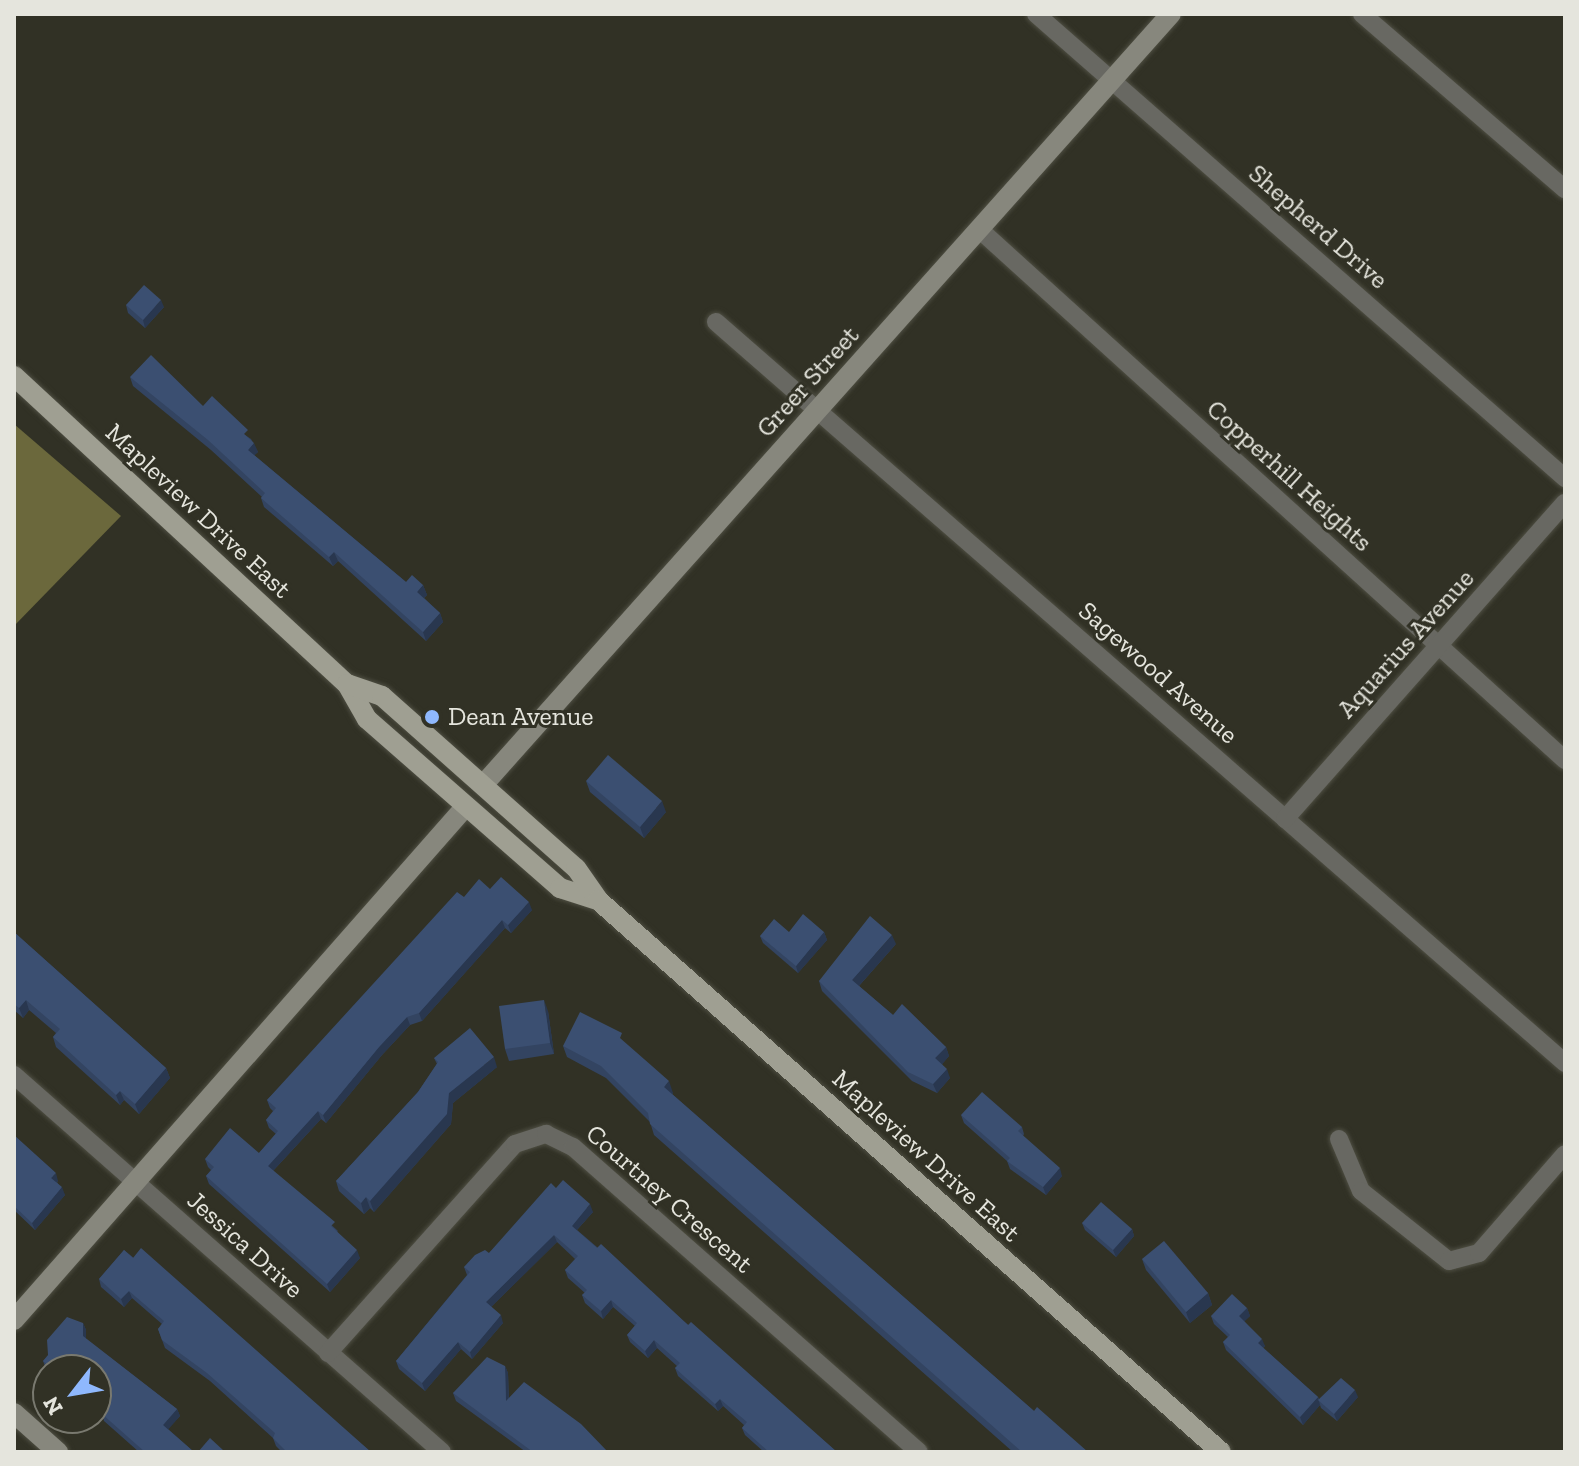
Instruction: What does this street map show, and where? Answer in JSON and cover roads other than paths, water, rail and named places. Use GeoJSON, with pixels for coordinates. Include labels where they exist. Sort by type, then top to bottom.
{"type":"FeatureCollection","features":[{"type":"Feature","properties":{"kind":"main road","name":"Mapleview Drive East"},"geometry":{"type":"LineString","coordinates":[[14,376],[347,684],[367,719],[560,888],[598,900]]}},
{"type":"Feature","properties":{"kind":"main road","name":"Mapleview Drive East"},"geometry":{"type":"LineString","coordinates":[[347,684],[382,696],[576,868],[598,900],[1221,1452]]}},
{"type":"Feature","properties":{"kind":"street","name":"Shepherd Drive"},"geometry":{"type":"LineString","coordinates":[[1036,14],[1565,478]]}},
{"type":"Feature","properties":{"kind":"street","name":"Greer Street"},"geometry":{"type":"LineString","coordinates":[[483,785],[1171,14]]}},
{"type":"Feature","properties":{"kind":"street"},"geometry":{"type":"LineString","coordinates":[[1362,14],[1565,189]]}},
{"type":"Feature","properties":{"kind":"street","name":"Copperhill Heights"},"geometry":{"type":"LineString","coordinates":[[979,229],[1565,760]]}},
{"type":"Feature","properties":{"kind":"street","name":"Sagewood Avenue"},"geometry":{"type":"LineString","coordinates":[[716,322],[1565,1063]]}},
{"type":"Feature","properties":{"kind":"street","name":"Aquarius Avenue"},"geometry":{"type":"LineString","coordinates":[[1285,819],[1565,503]]}},
{"type":"Feature","properties":{"kind":"street"},"geometry":{"type":"LineString","coordinates":[[14,1320],[466,806]]}},
{"type":"Feature","properties":{"kind":"street","name":"Jessica Drive"},"geometry":{"type":"LineString","coordinates":[[14,1075],[442,1452]]}},
{"type":"Feature","properties":{"kind":"street","name":"Courtney Crescent"},"geometry":{"type":"LineString","coordinates":[[328,1353],[515,1144],[546,1134],[573,1147],[919,1452]]}},
{"type":"Feature","properties":{"kind":"street"},"geometry":{"type":"LineString","coordinates":[[1339,1139],[1361,1191],[1449,1261],[1479,1253],[1565,1154]]}},
{"type":"Feature","properties":{"kind":"street"},"geometry":{"type":"LineString","coordinates":[[14,1413],[58,1452]]}},
{"type":"Feature","properties":{"kind":"place","name":"Dean Avenue"},"geometry":{"type":"Point","coordinates":[432,717]}}]}
